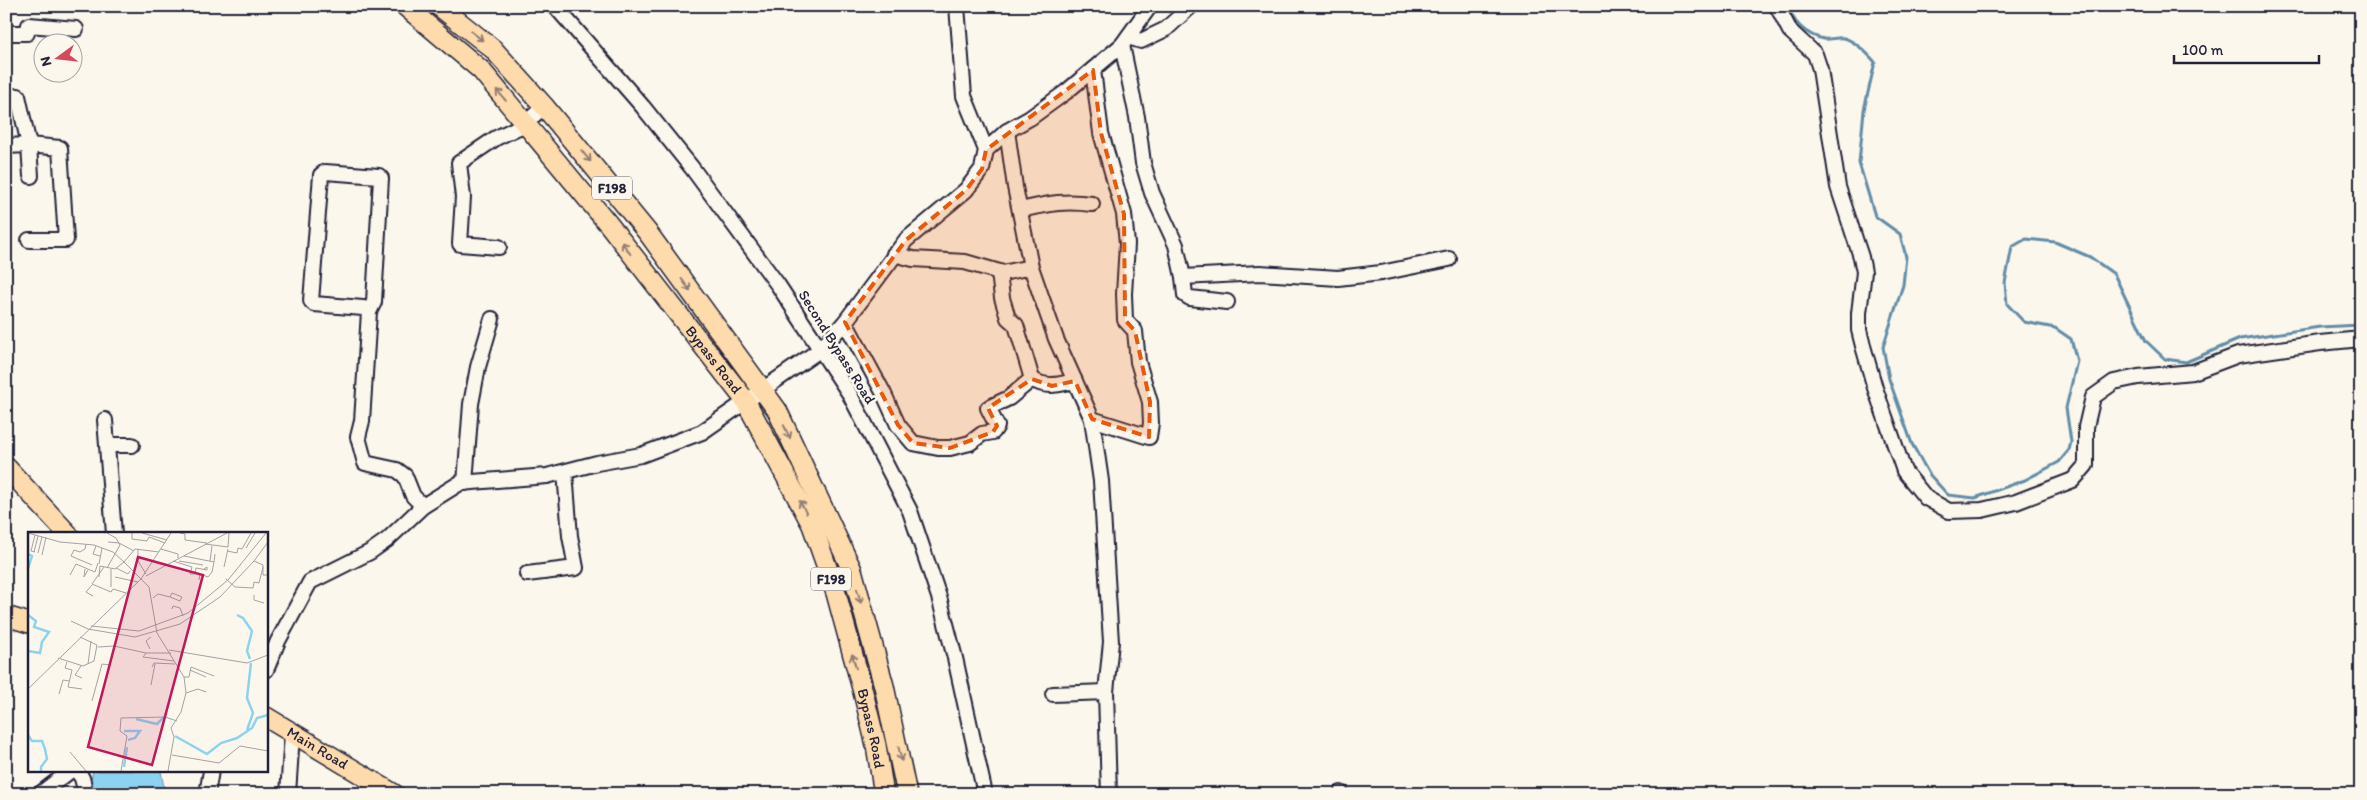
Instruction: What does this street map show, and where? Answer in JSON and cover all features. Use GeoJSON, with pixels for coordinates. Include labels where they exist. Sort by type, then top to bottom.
{"type":"FeatureCollection","features":[{"type":"Feature","properties":{"kind":"main road","name":"Bypass Road"},"geometry":{"type":"LineString","coordinates":[[405,6],[481,70],[610,226],[745,400],[812,525],[836,593],[876,745],[884,794]]}},
{"type":"Feature","properties":{"kind":"main road","name":"Bypass Road"},"geometry":{"type":"LineString","coordinates":[[439,6],[493,49],[544,106],[628,208],[777,410],[852,570],[884,686],[907,794]]}},
{"type":"Feature","properties":{"kind":"main road"},"geometry":{"type":"LineString","coordinates":[[6,467],[66,532]]}},
{"type":"Feature","properties":{"kind":"main road"},"geometry":{"type":"LineString","coordinates":[[6,616],[28,623]]}},
{"type":"Feature","properties":{"kind":"main road"},"geometry":{"type":"LineString","coordinates":[[863,692],[884,686]]}},
{"type":"Feature","properties":{"kind":"main road","name":"Main Road"},"geometry":{"type":"LineString","coordinates":[[268,718],[376,789],[394,794]]}},
{"type":"Feature","properties":{"kind":"street","name":"Second Bypass Road"},"geometry":{"type":"LineString","coordinates":[[554,6],[643,107],[692,168],[778,285],[849,393],[910,511],[943,615],[986,794]]}},
{"type":"Feature","properties":{"kind":"street"},"geometry":{"type":"LineString","coordinates":[[268,665],[278,641],[310,582],[370,552],[387,540],[422,506],[460,483],[547,476],[597,463],[641,455],[702,432],[820,349],[845,322],[906,240],[966,190],[982,169],[986,150],[964,96],[957,6]]}},
{"type":"Feature","properties":{"kind":"street"},"geometry":{"type":"LineString","coordinates":[[986,150],[1007,131],[1052,102],[1093,70],[1125,41],[1150,6]]}},
{"type":"Feature","properties":{"kind":"street"},"geometry":{"type":"LineString","coordinates":[[1125,41],[1141,41],[1166,29],[1191,6]]}},
{"type":"Feature","properties":{"kind":"street"},"geometry":{"type":"LineString","coordinates":[[1777,6],[1790,30],[1816,54],[1838,187],[1861,257],[1864,272],[1859,330],[1874,388],[1904,471],[1926,498],[1949,511],[1982,510],[2016,502],[2073,480],[2086,464],[2086,428],[2093,397],[2114,382],[2138,376],[2193,372],[2238,355],[2320,342],[2361,339]]}},
{"type":"Feature","properties":{"kind":"street"},"geometry":{"type":"LineString","coordinates":[[6,33],[27,33],[29,25],[76,28]]}},
{"type":"Feature","properties":{"kind":"street"},"geometry":{"type":"LineString","coordinates":[[1125,41],[1138,117],[1143,163],[1152,193],[1176,245],[1184,277],[1185,295],[1190,298],[1227,302]]}},
{"type":"Feature","properties":{"kind":"street"},"geometry":{"type":"LineString","coordinates":[[1092,419],[1149,437],[1151,423],[1150,402],[1138,362],[1135,331],[1125,320],[1124,294],[1127,244],[1124,214],[1101,133],[1093,70]]}},
{"type":"Feature","properties":{"kind":"street"},"geometry":{"type":"LineString","coordinates":[[6,97],[18,96],[29,145],[30,176]]}},
{"type":"Feature","properties":{"kind":"street"},"geometry":{"type":"LineString","coordinates":[[499,247],[460,244],[463,197],[459,163],[496,138],[525,124],[544,106]]}},
{"type":"Feature","properties":{"kind":"street"},"geometry":{"type":"LineString","coordinates":[[1007,131],[1031,267],[1056,339],[1092,419],[1101,481],[1111,642],[1106,692],[1108,794]]}},
{"type":"Feature","properties":{"kind":"street"},"geometry":{"type":"LineString","coordinates":[[6,146],[29,145],[60,148],[66,240],[29,240]]}},
{"type":"Feature","properties":{"kind":"street"},"geometry":{"type":"LineString","coordinates":[[369,312],[363,308],[314,304],[311,301],[321,175],[325,172],[379,176],[381,178],[374,302],[369,312],[362,421],[358,437],[365,463],[398,470],[405,476],[413,496],[422,506]]}},
{"type":"Feature","properties":{"kind":"street"},"geometry":{"type":"LineString","coordinates":[[1020,210],[1055,202],[1071,201],[1092,204]]}},
{"type":"Feature","properties":{"kind":"street"},"geometry":{"type":"LineString","coordinates":[[894,254],[913,259],[965,262],[1003,274],[1031,267]]}},
{"type":"Feature","properties":{"kind":"street"},"geometry":{"type":"LineString","coordinates":[[1184,277],[1260,273],[1338,278],[1381,273],[1449,259]]}},
{"type":"Feature","properties":{"kind":"street"},"geometry":{"type":"LineString","coordinates":[[999,272],[1002,298],[1008,318],[1016,325],[1032,379],[1037,383],[1052,386],[1075,381]]}},
{"type":"Feature","properties":{"kind":"street"},"geometry":{"type":"LineString","coordinates":[[466,483],[471,404],[478,367],[492,318]]}},
{"type":"Feature","properties":{"kind":"street"},"geometry":{"type":"LineString","coordinates":[[845,322],[883,392],[898,425],[913,443],[938,448],[950,448],[970,444],[982,434],[993,432],[997,426],[988,408],[1009,398],[1032,379]]}},
{"type":"Feature","properties":{"kind":"street"},"geometry":{"type":"LineString","coordinates":[[105,420],[114,532]]}},
{"type":"Feature","properties":{"kind":"street"},"geometry":{"type":"LineString","coordinates":[[108,445],[132,445]]}},
{"type":"Feature","properties":{"kind":"street"},"geometry":{"type":"LineString","coordinates":[[527,574],[576,568],[570,536],[565,472]]}},
{"type":"Feature","properties":{"kind":"street"},"geometry":{"type":"LineString","coordinates":[[1053,694],[1106,692]]}},
{"type":"Feature","properties":{"kind":"street"},"geometry":{"type":"LineString","coordinates":[[288,794],[292,734]]}},
{"type":"Feature","properties":{"kind":"street"},"geometry":{"type":"LineString","coordinates":[[40,794],[52,789],[69,772]]}},
{"type":"Feature","properties":{"kind":"street"},"geometry":{"type":"LineString","coordinates":[[78,772],[82,778],[86,794]]}},
{"type":"Feature","properties":{"kind":"street"},"geometry":{"type":"LineString","coordinates":[[207,794],[211,772]]}},
{"type":"Feature","properties":{"kind":"highlighted area"},"geometry":{"type":"Polygon","coordinates":[[[1093,70],[1101,133],[1124,214],[1125,320],[1135,331],[1150,402],[1149,437],[1092,419],[1075,381],[1052,386],[1032,379],[988,408],[997,426],[993,432],[950,448],[913,443],[898,425],[845,322],[906,240],[966,190],[982,169],[986,150],[1093,70]]]}},
{"type":"Feature","properties":{"kind":"water"},"geometry":{"type":"Polygon","coordinates":[[[93,772],[161,772],[165,794],[91,794],[90,785],[93,772]]]}},
{"type":"Feature","properties":{"kind":"waterway"},"geometry":{"type":"LineString","coordinates":[[1790,6],[1797,23],[1812,35],[1824,39],[1844,38],[1861,48],[1875,62],[1864,110],[1859,163],[1875,216],[1900,234],[1906,257],[1903,285],[1883,347],[1889,379],[1912,444],[1929,474],[1948,495],[1975,498],[2025,480],[2059,462],[2069,450],[2071,442],[2066,408],[2077,361],[2071,339],[2055,328],[2024,322],[2007,304],[2005,283],[2012,247],[2026,239],[2055,242],[2090,257],[2114,274],[2146,341],[2165,359],[2186,362],[2240,339],[2320,327],[2361,325]]}}]}
